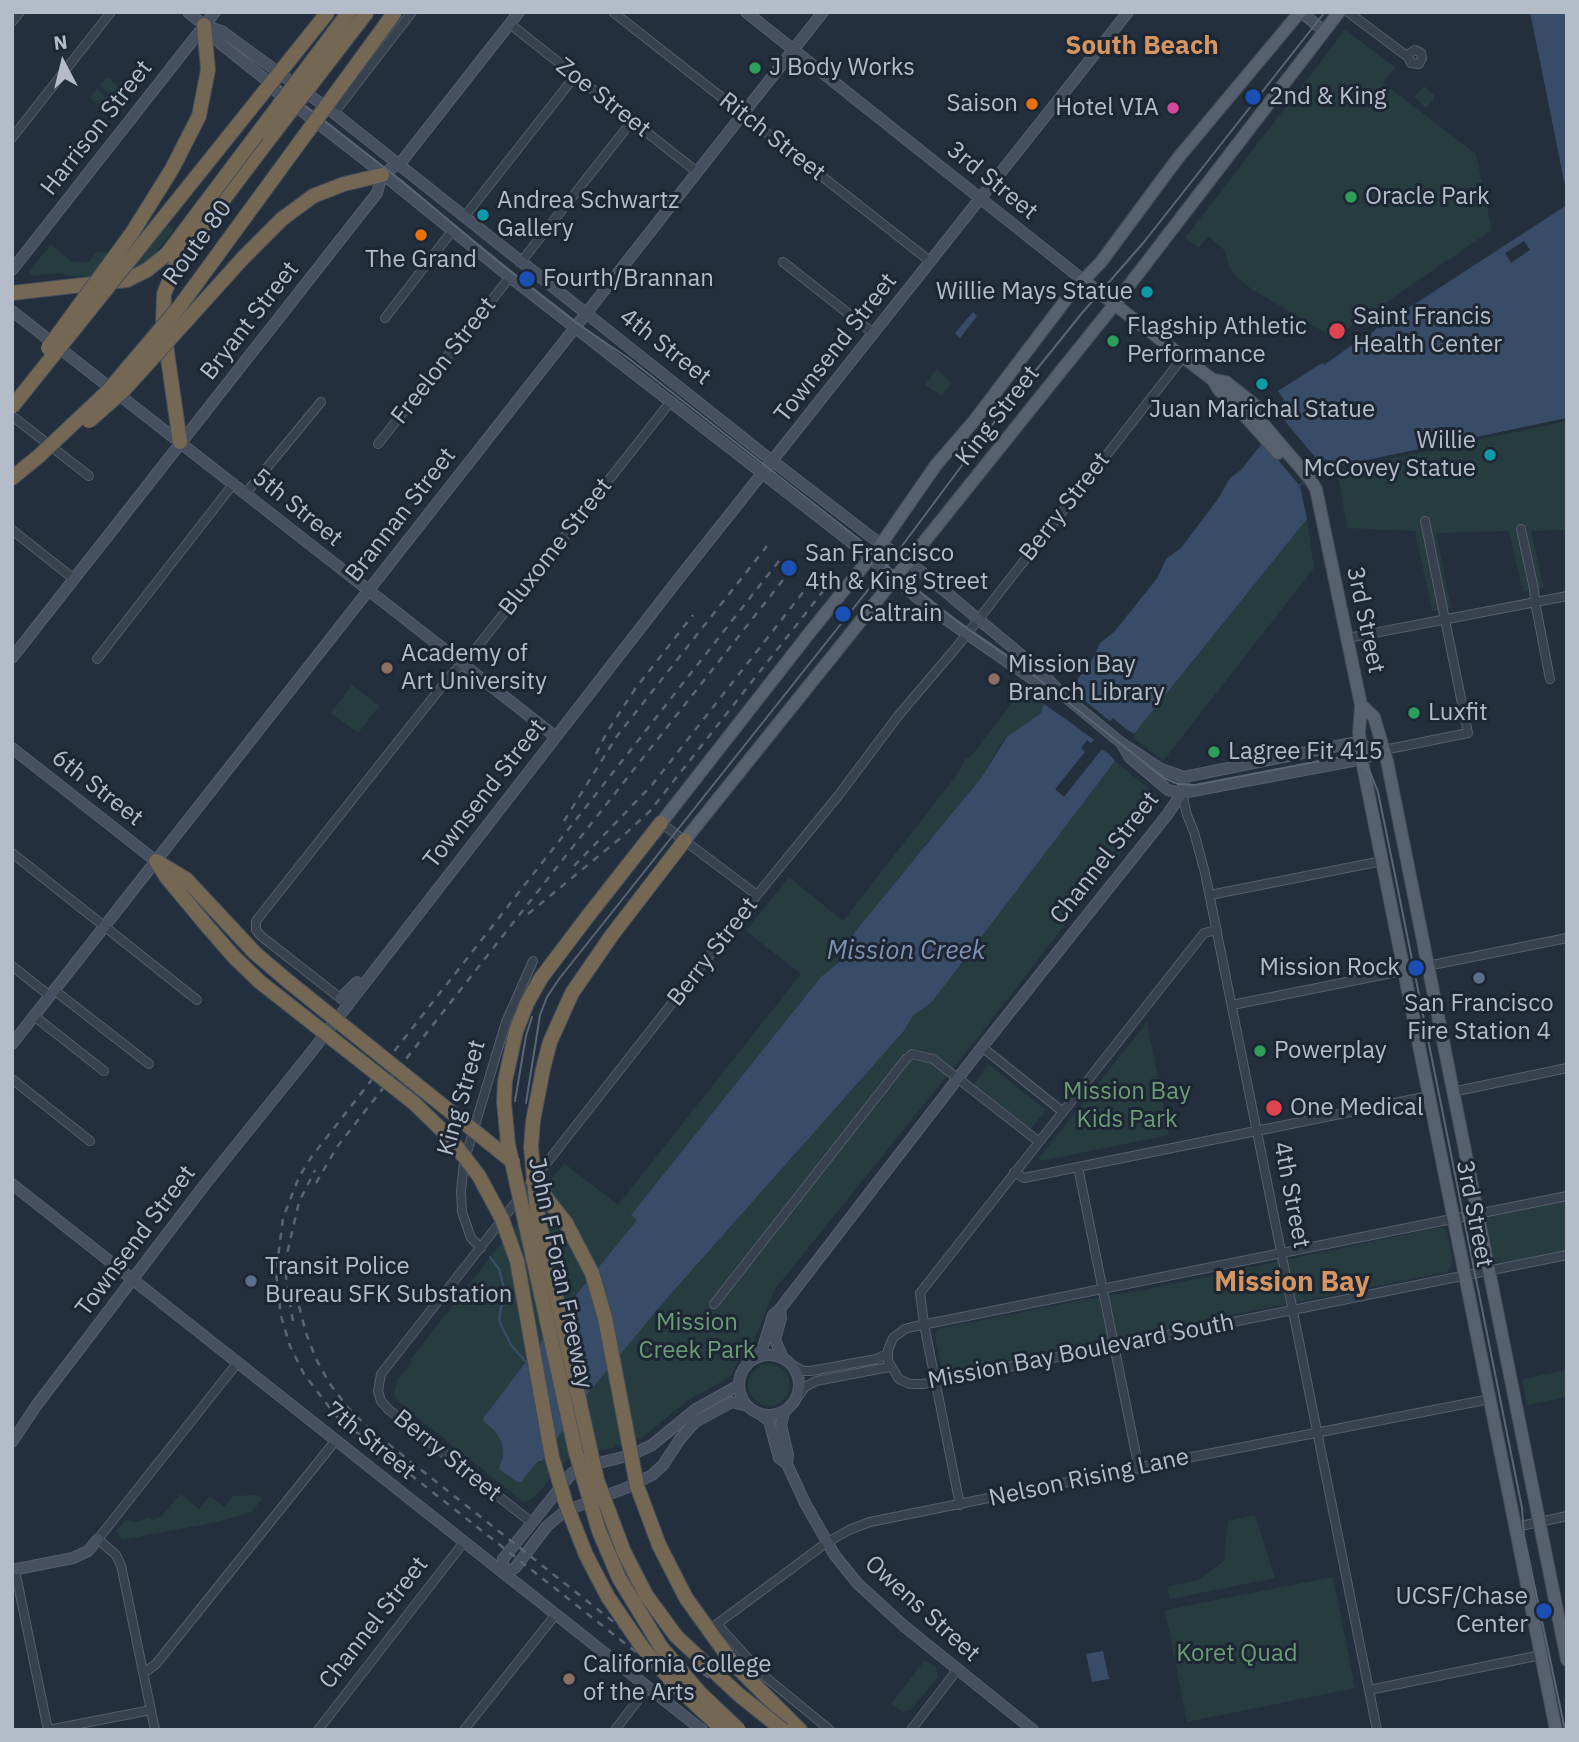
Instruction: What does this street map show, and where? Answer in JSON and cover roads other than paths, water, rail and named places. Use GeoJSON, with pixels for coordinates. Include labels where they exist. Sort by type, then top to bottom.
{"type":"FeatureCollection","features":[{"type":"Feature","properties":{"kind":"highway","name":"Route 80"},"geometry":{"type":"LineString","coordinates":[[12,405],[328,12]]}},
{"type":"Feature","properties":{"kind":"highway"},"geometry":{"type":"LineString","coordinates":[[180,442],[163,324],[163,301],[169,279],[199,221],[349,12]]}},
{"type":"Feature","properties":{"kind":"highway"},"geometry":{"type":"LineString","coordinates":[[12,293],[127,280],[147,270],[199,221],[368,12]]}},
{"type":"Feature","properties":{"kind":"highway","name":"Route 80"},"geometry":{"type":"LineString","coordinates":[[12,478],[108,391],[156,336],[203,276],[395,12]]}},
{"type":"Feature","properties":{"kind":"highway"},"geometry":{"type":"LineString","coordinates":[[12,405],[59,331],[146,212],[192,133],[199,117],[206,85],[208,54],[204,25]]}},
{"type":"Feature","properties":{"kind":"highway"},"geometry":{"type":"LineString","coordinates":[[39,456],[85,424],[123,391],[262,237],[299,205],[313,196],[344,184],[382,174]]}},
{"type":"Feature","properties":{"kind":"highway","name":"John F Foran Freeway"},"geometry":{"type":"LineString","coordinates":[[661,823],[541,978],[527,1003],[516,1031],[505,1081],[505,1112],[508,1144],[576,1453],[599,1531],[632,1602],[661,1647],[699,1692],[740,1730]]}},
{"type":"Feature","properties":{"kind":"highway"},"geometry":{"type":"LineString","coordinates":[[685,840],[612,935],[572,993],[551,1042],[543,1069],[531,1147],[533,1179],[542,1235],[597,1480],[624,1552],[646,1595],[676,1636],[738,1694],[783,1730]]}},
{"type":"Feature","properties":{"kind":"highway"},"geometry":{"type":"LineString","coordinates":[[156,861],[186,879],[271,968],[509,1157],[550,1201],[580,1248],[600,1296],[632,1467],[644,1507],[666,1562],[699,1620],[726,1655],[800,1730]]}},
{"type":"Feature","properties":{"kind":"highway"},"geometry":{"type":"LineString","coordinates":[[156,861],[167,878],[234,957],[260,982],[414,1102],[449,1137],[478,1176],[502,1219],[517,1261],[552,1457],[566,1504],[586,1555],[608,1597],[642,1647],[675,1685],[723,1730]]}},
{"type":"Feature","properties":{"kind":"main road","name":"4th Street"},"geometry":{"type":"LineString","coordinates":[[188,12],[276,91],[895,580],[966,635],[1031,678],[1059,692]]}},
{"type":"Feature","properties":{"kind":"main road","name":"Harrison Street"},"geometry":{"type":"LineString","coordinates":[[12,270],[215,12]]}},
{"type":"Feature","properties":{"kind":"main road"},"geometry":{"type":"LineString","coordinates":[[382,174],[399,164],[519,12]]}},
{"type":"Feature","properties":{"kind":"main road","name":"Brannan Street"},"geometry":{"type":"LineString","coordinates":[[12,1044],[823,12]]}},
{"type":"Feature","properties":{"kind":"main road","name":"Townsend Street"},"geometry":{"type":"LineString","coordinates":[[12,1441],[132,1278],[344,1001],[376,968],[762,473],[1128,12]]}},
{"type":"Feature","properties":{"kind":"main road"},"geometry":{"type":"LineString","coordinates":[[1301,12],[1324,31]]}},
{"type":"Feature","properties":{"kind":"main road","name":"King Street"},"geometry":{"type":"LineString","coordinates":[[661,823],[882,543],[936,465],[1043,334],[1071,293],[1101,262],[1178,158],[1301,12]]}},
{"type":"Feature","properties":{"kind":"main road","name":"King Street"},"geometry":{"type":"LineString","coordinates":[[685,840],[1114,305],[1339,12]]}},
{"type":"Feature","properties":{"kind":"main road","name":"3rd Street"},"geometry":{"type":"LineString","coordinates":[[753,15],[793,50],[1114,305],[1213,380],[1219,390],[1235,402],[1238,410],[1274,437],[1310,479],[1321,484],[1319,501],[1361,705],[1360,743],[1382,861],[1556,1730]]}},
{"type":"Feature","properties":{"kind":"main road","name":"4th Street"},"geometry":{"type":"LineString","coordinates":[[204,25],[223,32],[276,72],[286,76],[773,461],[909,562],[1038,669],[1059,692],[1119,740],[1161,769],[1184,777]]}},
{"type":"Feature","properties":{"kind":"main road","name":"Bryant Street"},"geometry":{"type":"LineString","coordinates":[[12,658],[377,193],[382,174]]}},
{"type":"Feature","properties":{"kind":"main road","name":"5th Street"},"geometry":{"type":"LineString","coordinates":[[12,311],[556,737]]}},
{"type":"Feature","properties":{"kind":"main road","name":"3rd Street"},"geometry":{"type":"LineString","coordinates":[[1213,380],[1226,382],[1266,415],[1274,437]]}},
{"type":"Feature","properties":{"kind":"main road","name":"3rd Street"},"geometry":{"type":"LineString","coordinates":[[1361,705],[1374,717],[1384,750],[1567,1660]]}},
{"type":"Feature","properties":{"kind":"main road","name":"4th Street"},"geometry":{"type":"LineString","coordinates":[[1119,740],[1130,758],[1139,766],[1168,790],[1182,793]]}},
{"type":"Feature","properties":{"kind":"main road","name":"Channel Street"},"geometry":{"type":"LineString","coordinates":[[1184,777],[1349,743],[1360,743],[1384,750]]}},
{"type":"Feature","properties":{"kind":"main road","name":"6th Street"},"geometry":{"type":"LineString","coordinates":[[12,748],[156,861]]}},
{"type":"Feature","properties":{"kind":"main road","name":"Channel Street"},"geometry":{"type":"LineString","coordinates":[[753,1359],[762,1350],[773,1315],[1167,816],[1182,793],[1363,759],[1384,750]]}},
{"type":"Feature","properties":{"kind":"main road"},"geometry":{"type":"LineString","coordinates":[[1182,793],[1184,777]]}},
{"type":"Feature","properties":{"kind":"main road","name":"7th Street"},"geometry":{"type":"LineString","coordinates":[[12,1184],[702,1730]]}},
{"type":"Feature","properties":{"kind":"main road"},"geometry":{"type":"LineString","coordinates":[[739,1385],[696,1409],[652,1445],[631,1455],[572,1473],[503,1559],[503,1573],[515,1568],[547,1527],[565,1511],[647,1479],[663,1465],[695,1422],[727,1404],[738,1402],[760,1414],[784,1412],[797,1398],[799,1378],[775,1340],[781,1318],[780,1309]]}},
{"type":"Feature","properties":{"kind":"main road"},"geometry":{"type":"LineString","coordinates":[[747,1406],[739,1385],[744,1368],[753,1359],[771,1355],[788,1362]]}},
{"type":"Feature","properties":{"kind":"main road","name":"Owens Street"},"geometry":{"type":"LineString","coordinates":[[784,1412],[781,1432],[788,1455],[787,1464]]}},
{"type":"Feature","properties":{"kind":"main road","name":"Owens Street"},"geometry":{"type":"LineString","coordinates":[[760,1414],[769,1421],[779,1458],[787,1464],[826,1543],[857,1583],[957,1670],[1033,1730]]}},
{"type":"Feature","properties":{"kind":"main road"},"geometry":{"type":"LineString","coordinates":[[14,1570],[74,1558],[88,1551],[98,1539]]}},
{"type":"Feature","properties":{"kind":"street"},"geometry":{"type":"LineString","coordinates":[[12,22],[20,12]]}},
{"type":"Feature","properties":{"kind":"street"},"geometry":{"type":"LineString","coordinates":[[12,138],[111,12]]}},
{"type":"Feature","properties":{"kind":"street"},"geometry":{"type":"LineString","coordinates":[[276,72],[322,12]]}},
{"type":"Feature","properties":{"kind":"street"},"geometry":{"type":"LineString","coordinates":[[334,113],[412,12]]}},
{"type":"Feature","properties":{"kind":"street","name":"Ritch Street"},"geometry":{"type":"LineString","coordinates":[[613,12],[931,262]]}},
{"type":"Feature","properties":{"kind":"street"},"geometry":{"type":"LineString","coordinates":[[1348,12],[1408,57]]}},
{"type":"Feature","properties":{"kind":"street","name":"Zoe Street"},"geometry":{"type":"LineString","coordinates":[[510,24],[697,172]]}},
{"type":"Feature","properties":{"kind":"street"},"geometry":{"type":"LineString","coordinates":[[465,216],[575,76]]}},
{"type":"Feature","properties":{"kind":"street"},"geometry":{"type":"LineString","coordinates":[[521,262],[632,121]]}},
{"type":"Feature","properties":{"kind":"street"},"geometry":{"type":"LineString","coordinates":[[385,318],[452,231]]}},
{"type":"Feature","properties":{"kind":"street"},"geometry":{"type":"LineString","coordinates":[[783,262],[873,333]]}},
{"type":"Feature","properties":{"kind":"street","name":"Freelon Street"},"geometry":{"type":"LineString","coordinates":[[378,444],[510,277]]}},
{"type":"Feature","properties":{"kind":"street","name":"Berry Street"},"geometry":{"type":"LineString","coordinates":[[531,1522],[389,1409],[381,1401],[378,1391],[381,1374],[757,895],[838,796],[898,716],[966,635],[1182,357]]}},
{"type":"Feature","properties":{"kind":"street","name":"Bluxome Street"},"geometry":{"type":"LineString","coordinates":[[344,1001],[261,936],[256,930],[256,921],[670,401]]}},
{"type":"Feature","properties":{"kind":"street"},"geometry":{"type":"LineString","coordinates":[[246,493],[321,402]]}},
{"type":"Feature","properties":{"kind":"street"},"geometry":{"type":"LineString","coordinates":[[12,416],[89,476]]}},
{"type":"Feature","properties":{"kind":"street"},"geometry":{"type":"LineString","coordinates":[[97,659],[233,483]]}},
{"type":"Feature","properties":{"kind":"street"},"geometry":{"type":"LineString","coordinates":[[1425,521],[1445,620]]}},
{"type":"Feature","properties":{"kind":"street"},"geometry":{"type":"LineString","coordinates":[[1521,529],[1550,679]]}},
{"type":"Feature","properties":{"kind":"street"},"geometry":{"type":"LineString","coordinates":[[12,530],[74,579]]}},
{"type":"Feature","properties":{"kind":"street"},"geometry":{"type":"LineString","coordinates":[[1348,638],[1567,596]]}},
{"type":"Feature","properties":{"kind":"street","name":"Channel Street"},"geometry":{"type":"LineString","coordinates":[[1384,750],[1468,733],[1445,620]]}},
{"type":"Feature","properties":{"kind":"street","name":"4th Street"},"geometry":{"type":"LineString","coordinates":[[1182,793],[1201,854],[1210,895],[1377,1730]]}},
{"type":"Feature","properties":{"kind":"street"},"geometry":{"type":"LineString","coordinates":[[661,823],[757,895]]}},
{"type":"Feature","properties":{"kind":"street"},"geometry":{"type":"LineString","coordinates":[[12,853],[197,1000]]}},
{"type":"Feature","properties":{"kind":"street"},"geometry":{"type":"LineString","coordinates":[[1210,895],[1382,861]]}},
{"type":"Feature","properties":{"kind":"street"},"geometry":{"type":"LineString","coordinates":[[960,1504],[924,1324],[920,1300],[923,1287],[1204,933],[1217,930]]}},
{"type":"Feature","properties":{"kind":"street"},"geometry":{"type":"LineString","coordinates":[[1232,1005],[1567,938]]}},
{"type":"Feature","properties":{"kind":"street","name":"King Street"},"geometry":{"type":"LineString","coordinates":[[481,1248],[471,1238],[464,1220],[461,1182],[467,1149],[506,1022],[533,961]]}},
{"type":"Feature","properties":{"kind":"street"},"geometry":{"type":"LineString","coordinates":[[12,966],[149,1064]]}},
{"type":"Feature","properties":{"kind":"street"},"geometry":{"type":"LineString","coordinates":[[34,1016],[104,1071]]}},
{"type":"Feature","properties":{"kind":"street"},"geometry":{"type":"LineString","coordinates":[[982,1047],[1063,1112]]}},
{"type":"Feature","properties":{"kind":"street"},"geometry":{"type":"LineString","coordinates":[[714,1304],[906,1059],[916,1054],[933,1059],[1038,1141]]}},
{"type":"Feature","properties":{"kind":"street"},"geometry":{"type":"LineString","coordinates":[[1452,1091],[1567,1068]]}},
{"type":"Feature","properties":{"kind":"street"},"geometry":{"type":"LineString","coordinates":[[12,1079],[90,1141]]}},
{"type":"Feature","properties":{"kind":"street"},"geometry":{"type":"LineString","coordinates":[[1014,1172],[1024,1178],[1429,1096]]}},
{"type":"Feature","properties":{"kind":"street"},"geometry":{"type":"LineString","coordinates":[[1078,1167],[1139,1469]]}},
{"type":"Feature","properties":{"kind":"street"},"geometry":{"type":"LineString","coordinates":[[797,1398],[805,1387],[816,1381],[890,1367],[887,1354],[889,1345],[898,1333],[924,1324],[1567,1196]]}},
{"type":"Feature","properties":{"kind":"street","name":"Mission Bay Boulevard South"},"geometry":{"type":"LineString","coordinates":[[890,1367],[899,1379],[910,1384],[935,1382],[1567,1255]]}},
{"type":"Feature","properties":{"kind":"street"},"geometry":{"type":"LineString","coordinates":[[788,1362],[803,1371],[811,1371],[876,1359],[887,1354]]}},
{"type":"Feature","properties":{"kind":"street"},"geometry":{"type":"LineString","coordinates":[[155,1730],[121,1565],[116,1555],[98,1539],[238,1362]]}},
{"type":"Feature","properties":{"kind":"street","name":"Nelson Rising Lane"},"geometry":{"type":"LineString","coordinates":[[830,1730],[763,1675],[717,1624],[826,1543],[859,1525],[1490,1399]]}},
{"type":"Feature","properties":{"kind":"street"},"geometry":{"type":"LineString","coordinates":[[144,1673],[156,1664],[336,1440]]}},
{"type":"Feature","properties":{"kind":"street"},"geometry":{"type":"LineString","coordinates":[[1516,1527],[1567,1516]]}},
{"type":"Feature","properties":{"kind":"street","name":"Channel Street"},"geometry":{"type":"LineString","coordinates":[[318,1730],[464,1542]]}},
{"type":"Feature","properties":{"kind":"street"},"geometry":{"type":"LineString","coordinates":[[14,1570],[48,1730],[151,1710]]}},
{"type":"Feature","properties":{"kind":"street"},"geometry":{"type":"LineString","coordinates":[[464,1730],[556,1614]]}},
{"type":"Feature","properties":{"kind":"street"},"geometry":{"type":"LineString","coordinates":[[1369,1690],[1541,1655]]}},
{"type":"Feature","properties":{"kind":"street"},"geometry":{"type":"LineString","coordinates":[[915,1728],[957,1670]]}},
{"type":"Feature","properties":{"kind":"street"},"geometry":{"type":"LineString","coordinates":[[615,1730],[649,1688]]}},
{"type":"Feature","properties":{"kind":"water"},"geometry":{"type":"Polygon","coordinates":[[[1530,12],[1567,12],[1567,196],[1546,91],[1530,12]]]}},
{"type":"Feature","properties":{"kind":"water","name":"Mission Creek"},"geometry":{"type":"Polygon","coordinates":[[[1567,205],[1567,418],[1338,467],[1324,465],[1300,486],[1307,519],[1134,734],[1126,729],[1107,752],[1115,761],[932,1002],[913,1016],[903,1032],[669,1296],[589,1392],[542,1461],[538,1461],[521,1482],[499,1469],[503,1456],[502,1443],[495,1431],[482,1420],[580,1290],[637,1220],[631,1215],[821,977],[843,959],[854,933],[981,778],[1007,737],[1041,713],[1044,704],[1061,716],[1081,692],[1073,685],[1092,660],[1100,643],[1115,631],[1158,577],[1166,559],[1181,548],[1218,499],[1230,478],[1241,470],[1263,442],[1287,423],[1279,413],[1283,410],[1279,405],[1284,400],[1278,391],[1322,363],[1324,365],[1365,336],[1367,338],[1378,327],[1380,329],[1567,205]]]}},
{"type":"Feature","properties":{"kind":"water"},"geometry":{"type":"Polygon","coordinates":[[[973,312],[977,316],[960,338],[955,333],[973,312]]]}},
{"type":"Feature","properties":{"kind":"water"},"geometry":{"type":"Polygon","coordinates":[[[1103,1651],[1109,1679],[1092,1682],[1086,1654],[1103,1651]]]}},
{"type":"Feature","properties":{"kind":"waterway"},"geometry":{"type":"LineString","coordinates":[[490,1257],[499,1269],[504,1288],[499,1321],[511,1345],[526,1362]]}},
{"type":"Feature","properties":{"kind":"tram line"},"geometry":{"type":"LineString","coordinates":[[526,1103],[540,1015],[547,997],[559,979],[887,566],[992,425],[1082,313],[1144,242],[1325,12]]}},
{"type":"Feature","properties":{"kind":"tram line"},"geometry":{"type":"LineString","coordinates":[[280,86],[403,182],[501,264],[578,324],[628,358],[860,540],[887,566],[961,624],[1032,674],[1164,778],[1178,784],[1195,785],[1340,757],[1354,760],[1370,772],[1378,792],[1396,880],[1522,1508],[1524,1536],[1565,1730]]}},
{"type":"Feature","properties":{"kind":"tram line"},"geometry":{"type":"LineString","coordinates":[[515,1101],[526,1036],[532,1017]]}},
{"type":"Feature","properties":{"kind":"railway"},"geometry":{"type":"LineString","coordinates":[[564,821],[617,736],[767,546]]}},
{"type":"Feature","properties":{"kind":"railway"},"geometry":{"type":"LineString","coordinates":[[735,1730],[336,1416],[304,1374],[290,1346],[281,1316],[276,1273],[283,1218],[299,1177],[312,1156],[782,557]]}},
{"type":"Feature","properties":{"kind":"railway"},"geometry":{"type":"LineString","coordinates":[[316,1183],[337,1147],[794,566]]}},
{"type":"Feature","properties":{"kind":"railway"},"geometry":{"type":"LineString","coordinates":[[574,866],[652,785],[812,581]]}},
{"type":"Feature","properties":{"kind":"railway"},"geometry":{"type":"LineString","coordinates":[[528,914],[650,811],[824,590]]}},
{"type":"Feature","properties":{"kind":"railway"},"geometry":{"type":"LineString","coordinates":[[596,754],[635,689],[693,615]]}},
{"type":"Feature","properties":{"kind":"railway"},"geometry":{"type":"LineString","coordinates":[[293,1321],[286,1281],[287,1254],[299,1202],[315,1170]]}},
{"type":"Feature","properties":{"kind":"railway"},"geometry":{"type":"LineString","coordinates":[[299,1306],[316,1359],[349,1409],[372,1431],[668,1665]]}},
{"type":"Feature","properties":{"kind":"railway"},"geometry":{"type":"LineString","coordinates":[[645,1635],[717,1683],[777,1730]]}},
{"type":"Feature","properties":{"kind":"place","name":"J Body Works"},"geometry":{"type":"Point","coordinates":[755,68]}},
{"type":"Feature","properties":{"kind":"place","name":"2nd & King"},"geometry":{"type":"Point","coordinates":[1253,97]}},
{"type":"Feature","properties":{"kind":"place","name":"Saison"},"geometry":{"type":"Point","coordinates":[1032,104]}},
{"type":"Feature","properties":{"kind":"place","name":"Hotel VIA"},"geometry":{"type":"Point","coordinates":[1173,108]}},
{"type":"Feature","properties":{"kind":"place","name":"Oracle Park"},"geometry":{"type":"Point","coordinates":[1351,197]}},
{"type":"Feature","properties":{"kind":"place","name":"Andrea Schwartz Gallery"},"geometry":{"type":"Point","coordinates":[483,215]}},
{"type":"Feature","properties":{"kind":"place","name":"The Grand"},"geometry":{"type":"Point","coordinates":[421,235]}},
{"type":"Feature","properties":{"kind":"place","name":"Fourth/Brannan"},"geometry":{"type":"Point","coordinates":[527,279]}},
{"type":"Feature","properties":{"kind":"place","name":"Willie Mays Statue"},"geometry":{"type":"Point","coordinates":[1147,292]}},
{"type":"Feature","properties":{"kind":"place","name":"Saint Francis Health Center"},"geometry":{"type":"Point","coordinates":[1337,331]}},
{"type":"Feature","properties":{"kind":"place","name":"Flagship Athletic Performance"},"geometry":{"type":"Point","coordinates":[1113,341]}},
{"type":"Feature","properties":{"kind":"place","name":"Juan Marichal Statue"},"geometry":{"type":"Point","coordinates":[1262,384]}},
{"type":"Feature","properties":{"kind":"place","name":"Willie McCovey Statue"},"geometry":{"type":"Point","coordinates":[1490,455]}},
{"type":"Feature","properties":{"kind":"place","name":"San Francisco 4th & King Street"},"geometry":{"type":"Point","coordinates":[789,568]}},
{"type":"Feature","properties":{"kind":"place","name":"Caltrain"},"geometry":{"type":"Point","coordinates":[843,614]}},
{"type":"Feature","properties":{"kind":"place","name":"Academy of Art University"},"geometry":{"type":"Point","coordinates":[387,668]}},
{"type":"Feature","properties":{"kind":"place","name":"Mission Bay Branch Library"},"geometry":{"type":"Point","coordinates":[994,679]}},
{"type":"Feature","properties":{"kind":"place","name":"Luxfit"},"geometry":{"type":"Point","coordinates":[1414,713]}},
{"type":"Feature","properties":{"kind":"place","name":"Lagree Fit 415"},"geometry":{"type":"Point","coordinates":[1214,752]}},
{"type":"Feature","properties":{"kind":"place","name":"Mission Rock"},"geometry":{"type":"Point","coordinates":[1416,968]}},
{"type":"Feature","properties":{"kind":"place","name":"San Francisco Fire Station 4"},"geometry":{"type":"Point","coordinates":[1479,978]}},
{"type":"Feature","properties":{"kind":"place","name":"Powerplay"},"geometry":{"type":"Point","coordinates":[1260,1051]}},
{"type":"Feature","properties":{"kind":"place","name":"One Medical"},"geometry":{"type":"Point","coordinates":[1274,1108]}},
{"type":"Feature","properties":{"kind":"place","name":"Transit Police Bureau SFK Substation"},"geometry":{"type":"Point","coordinates":[251,1281]}},
{"type":"Feature","properties":{"kind":"place","name":"UCSF/Chase Center"},"geometry":{"type":"Point","coordinates":[1544,1611]}},
{"type":"Feature","properties":{"kind":"place","name":"California College of the Arts"},"geometry":{"type":"Point","coordinates":[569,1679]}},
{"type":"Feature","properties":{"kind":"district","name":"South Beach"},"geometry":{"type":"Point","coordinates":[1142,46]}},
{"type":"Feature","properties":{"kind":"district","name":"Mission Bay"},"geometry":{"type":"Point","coordinates":[1292,1283]}},
{"type":"Feature","properties":{"kind":"park label","name":"Mission Bay Kids Park"},"geometry":{"type":"Point","coordinates":[1127,1106]}},
{"type":"Feature","properties":{"kind":"park label","name":"Mission Creek Park"},"geometry":{"type":"Point","coordinates":[697,1337]}},
{"type":"Feature","properties":{"kind":"park label","name":"Koret Quad"},"geometry":{"type":"Point","coordinates":[1237,1654]}}]}
